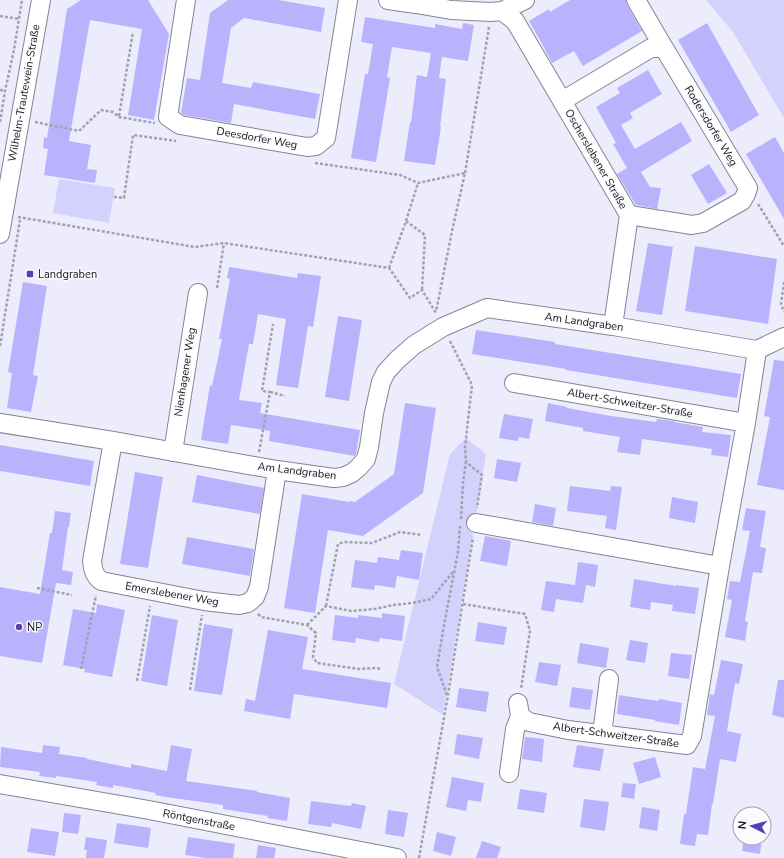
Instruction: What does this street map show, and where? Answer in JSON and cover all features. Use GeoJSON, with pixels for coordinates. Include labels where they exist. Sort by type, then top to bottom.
{"type":"FeatureCollection","features":[{"type":"Feature","properties":{"kind":"street","name":"Wilhelm-Trautewein-Straße"},"geometry":{"type":"LineString","coordinates":[[0,234],[41,0]]}},
{"type":"Feature","properties":{"kind":"street"},"geometry":{"type":"LineString","coordinates":[[168,117],[186,0]]}},
{"type":"Feature","properties":{"kind":"street","name":"Deesdorfer Weg"},"geometry":{"type":"LineString","coordinates":[[168,117],[180,125],[306,147],[316,146],[326,138],[348,0]]}},
{"type":"Feature","properties":{"kind":"street"},"geometry":{"type":"LineString","coordinates":[[388,0],[416,2],[452,10],[496,12],[525,0]]}},
{"type":"Feature","properties":{"kind":"street","name":"Rodersdorfer Weg"},"geometry":{"type":"LineString","coordinates":[[636,0],[748,188]]}},
{"type":"Feature","properties":{"kind":"street","name":"Oscherslebener Straße"},"geometry":{"type":"LineString","coordinates":[[496,12],[515,21],[629,215],[613,326]]}},
{"type":"Feature","properties":{"kind":"street"},"geometry":{"type":"LineString","coordinates":[[562,101],[651,48],[664,48]]}},
{"type":"Feature","properties":{"kind":"street"},"geometry":{"type":"LineString","coordinates":[[629,215],[692,225],[703,223],[742,201],[748,188]]}},
{"type":"Feature","properties":{"kind":"street","name":"Nienhagener Weg"},"geometry":{"type":"LineString","coordinates":[[173,452],[198,293]]}},
{"type":"Feature","properties":{"kind":"street","name":"Am Landgraben"},"geometry":{"type":"LineString","coordinates":[[0,423],[277,470],[334,478],[343,477],[352,472],[366,459],[370,447],[378,394],[381,382],[386,372],[414,345],[443,327],[487,308],[613,326],[757,350]]}},
{"type":"Feature","properties":{"kind":"street"},"geometry":{"type":"LineString","coordinates":[[757,350],[784,338]]}},
{"type":"Feature","properties":{"kind":"street","name":"Albert-Schweitzer-Straße"},"geometry":{"type":"LineString","coordinates":[[519,710],[529,722],[568,730],[687,746],[692,736],[720,566],[746,423],[757,350]]}},
{"type":"Feature","properties":{"kind":"street","name":"Albert-Schweitzer-Straße"},"geometry":{"type":"LineString","coordinates":[[514,383],[746,423]]}},
{"type":"Feature","properties":{"kind":"street"},"geometry":{"type":"LineString","coordinates":[[101,581],[96,577],[93,570],[92,561],[113,441]]}},
{"type":"Feature","properties":{"kind":"street"},"geometry":{"type":"LineString","coordinates":[[248,603],[255,596],[259,587],[277,470]]}},
{"type":"Feature","properties":{"kind":"street"},"geometry":{"type":"LineString","coordinates":[[476,523],[720,566]]}},
{"type":"Feature","properties":{"kind":"street","name":"Emerslebener Weg"},"geometry":{"type":"LineString","coordinates":[[101,581],[204,601],[240,605],[248,603]]}},
{"type":"Feature","properties":{"kind":"street"},"geometry":{"type":"LineString","coordinates":[[602,734],[609,679]]}},
{"type":"Feature","properties":{"kind":"street"},"geometry":{"type":"LineString","coordinates":[[510,773],[515,729],[519,710]]}},
{"type":"Feature","properties":{"kind":"street","name":"Röntgenstraße"},"geometry":{"type":"LineString","coordinates":[[0,784],[149,810],[397,858]]}},
{"type":"Feature","properties":{"kind":"path"},"geometry":{"type":"LineString","coordinates":[[0,122],[22,0]]}},
{"type":"Feature","properties":{"kind":"path"},"geometry":{"type":"LineString","coordinates":[[436,312],[465,174],[496,12]]}},
{"type":"Feature","properties":{"kind":"path"},"geometry":{"type":"LineString","coordinates":[[0,16],[37,21]]}},
{"type":"Feature","properties":{"kind":"path"},"geometry":{"type":"LineString","coordinates":[[119,117],[133,32]]}},
{"type":"Feature","properties":{"kind":"path"},"geometry":{"type":"LineString","coordinates":[[0,90],[5,91]]}},
{"type":"Feature","properties":{"kind":"path"},"geometry":{"type":"LineString","coordinates":[[19,120],[79,131],[101,110],[113,112],[119,117],[154,124],[168,117]]}},
{"type":"Feature","properties":{"kind":"path"},"geometry":{"type":"LineString","coordinates":[[114,197],[124,198],[133,135],[180,142]]}},
{"type":"Feature","properties":{"kind":"path"},"geometry":{"type":"LineString","coordinates":[[314,163],[400,175],[418,183],[465,174]]}},
{"type":"Feature","properties":{"kind":"path"},"geometry":{"type":"LineString","coordinates":[[389,268],[418,183]]}},
{"type":"Feature","properties":{"kind":"path"},"geometry":{"type":"LineString","coordinates":[[748,188],[784,246]]}},
{"type":"Feature","properties":{"kind":"path"},"geometry":{"type":"LineString","coordinates":[[406,221],[425,235],[422,290]]}},
{"type":"Feature","properties":{"kind":"path"},"geometry":{"type":"LineString","coordinates":[[217,288],[224,243]]}},
{"type":"Feature","properties":{"kind":"path"},"geometry":{"type":"LineString","coordinates":[[784,282],[780,304],[784,312]]}},
{"type":"Feature","properties":{"kind":"path"},"geometry":{"type":"LineString","coordinates":[[273,324],[262,391],[285,396]]}},
{"type":"Feature","properties":{"kind":"path"},"geometry":{"type":"LineString","coordinates":[[257,466],[270,392]]}},
{"type":"Feature","properties":{"kind":"path"},"geometry":{"type":"LineString","coordinates":[[448,695],[437,667],[458,552],[466,462]]}},
{"type":"Feature","properties":{"kind":"path"},"geometry":{"type":"LineString","coordinates":[[307,625],[326,606],[338,544],[344,542],[372,543],[400,532],[422,536]]}},
{"type":"Feature","properties":{"kind":"path"},"geometry":{"type":"LineString","coordinates":[[326,606],[351,611],[412,603],[431,598],[454,571]]}},
{"type":"Feature","properties":{"kind":"path"},"geometry":{"type":"LineString","coordinates":[[81,669],[95,598],[101,581]]}},
{"type":"Feature","properties":{"kind":"path"},"geometry":{"type":"LineString","coordinates":[[37,588],[72,595]]}},
{"type":"Feature","properties":{"kind":"path"},"geometry":{"type":"LineString","coordinates":[[137,681],[152,592]]}},
{"type":"Feature","properties":{"kind":"path"},"geometry":{"type":"LineString","coordinates":[[190,690],[204,601]]}},
{"type":"Feature","properties":{"kind":"path"},"geometry":{"type":"LineString","coordinates":[[248,603],[261,617],[307,625],[316,633],[314,657],[317,662],[359,669],[382,669]]}},
{"type":"Feature","properties":{"kind":"path"},"geometry":{"type":"LineString","coordinates":[[463,604],[525,614],[530,631],[519,710]]}},
{"type":"Feature","properties":{"kind":"shaded area"},"geometry":{"type":"Polygon","coordinates":[[[706,0],[784,0],[784,118],[733,32],[706,0]]]}},
{"type":"Feature","properties":{"kind":"shaded area"},"geometry":{"type":"Polygon","coordinates":[[[59,179],[115,188],[109,223],[53,213],[59,179]]]}},
{"type":"Feature","properties":{"kind":"shaded area"},"geometry":{"type":"Polygon","coordinates":[[[466,438],[486,454],[443,715],[394,684],[450,454],[466,438]]]}},
{"type":"Feature","properties":{"kind":"building"},"geometry":{"type":"Polygon","coordinates":[[[81,0],[148,0],[169,34],[154,120],[128,115],[142,29],[90,20],[69,141],[91,145],[87,169],[97,170],[95,183],[44,175],[48,149],[43,148],[44,137],[47,138],[67,9],[81,0]]]}},
{"type":"Feature","properties":{"kind":"building"},"geometry":{"type":"Polygon","coordinates":[[[228,0],[278,0],[325,8],[321,32],[244,18],[231,28],[222,83],[251,88],[253,82],[320,94],[315,119],[234,104],[231,123],[184,115],[181,113],[187,78],[200,80],[210,13],[228,0]]]}},
{"type":"Feature","properties":{"kind":"building"},"geometry":{"type":"Polygon","coordinates":[[[570,0],[626,0],[627,5],[642,31],[583,66],[574,51],[552,63],[529,21],[549,9],[550,12],[570,0]]]}},
{"type":"Feature","properties":{"kind":"building"},"geometry":{"type":"Polygon","coordinates":[[[365,17],[435,28],[435,24],[462,29],[463,23],[474,25],[468,61],[442,57],[439,78],[446,79],[435,165],[404,161],[410,122],[411,123],[417,75],[427,77],[431,53],[392,47],[387,77],[390,78],[376,162],[351,158],[365,74],[368,74],[373,44],[361,42],[365,17]]]}},
{"type":"Feature","properties":{"kind":"building"},"geometry":{"type":"Polygon","coordinates":[[[707,23],[759,115],[731,132],[678,40],[707,23]]]}},
{"type":"Feature","properties":{"kind":"building"},"geometry":{"type":"Polygon","coordinates":[[[648,70],[662,94],[630,113],[633,118],[621,125],[635,149],[681,122],[692,141],[641,172],[650,187],[661,188],[657,209],[636,205],[617,174],[627,168],[613,144],[616,143],[596,107],[620,93],[617,88],[648,70]]]}},
{"type":"Feature","properties":{"kind":"building"},"geometry":{"type":"Polygon","coordinates":[[[775,137],[784,153],[784,219],[746,154],[775,137]]]}},
{"type":"Feature","properties":{"kind":"building"},"geometry":{"type":"Polygon","coordinates":[[[709,164],[727,193],[708,204],[691,175],[709,164]]]}},
{"type":"Feature","properties":{"kind":"building"},"geometry":{"type":"Polygon","coordinates":[[[648,243],[673,247],[662,315],[636,311],[648,243]]]}},
{"type":"Feature","properties":{"kind":"building"},"geometry":{"type":"Polygon","coordinates":[[[695,246],[777,259],[768,324],[685,311],[695,246]]]}},
{"type":"Feature","properties":{"kind":"building"},"geometry":{"type":"Polygon","coordinates":[[[229,267],[297,278],[298,273],[321,276],[313,327],[308,326],[298,388],[276,385],[286,319],[258,314],[253,344],[249,344],[239,400],[262,403],[260,413],[360,430],[355,456],[269,441],[270,431],[231,425],[228,444],[201,440],[210,385],[212,386],[222,339],[219,339],[230,279],[227,278],[229,267]]]}},
{"type":"Feature","properties":{"kind":"building"},"geometry":{"type":"Polygon","coordinates":[[[23,282],[47,286],[33,375],[38,376],[31,412],[7,408],[12,373],[8,372],[23,282]]]}},
{"type":"Feature","properties":{"kind":"building"},"geometry":{"type":"Polygon","coordinates":[[[338,316],[362,320],[349,401],[325,397],[338,316]]]}},
{"type":"Feature","properties":{"kind":"building"},"geometry":{"type":"Polygon","coordinates":[[[476,330],[741,374],[737,398],[472,354],[476,330]]]}},
{"type":"Feature","properties":{"kind":"building"},"geometry":{"type":"Polygon","coordinates":[[[774,360],[784,361],[784,490],[757,485],[770,417],[764,416],[774,360]]]}},
{"type":"Feature","properties":{"kind":"building"},"geometry":{"type":"Polygon","coordinates":[[[405,403],[436,408],[423,493],[363,536],[328,530],[315,613],[284,608],[302,494],[355,502],[394,474],[405,403]]]}},
{"type":"Feature","properties":{"kind":"building"},"geometry":{"type":"Polygon","coordinates":[[[548,403],[611,416],[656,422],[657,419],[674,421],[703,427],[702,432],[731,435],[728,457],[711,455],[712,449],[642,439],[640,455],[617,452],[620,437],[583,431],[583,428],[545,421],[548,403]]]}},
{"type":"Feature","properties":{"kind":"building"},"geometry":{"type":"Polygon","coordinates":[[[504,414],[533,419],[529,439],[519,437],[518,441],[499,438],[504,414]]]}},
{"type":"Feature","properties":{"kind":"building"},"geometry":{"type":"Polygon","coordinates":[[[0,445],[94,461],[90,486],[0,471],[0,445]]]}},
{"type":"Feature","properties":{"kind":"building"},"geometry":{"type":"Polygon","coordinates":[[[497,459],[521,463],[517,482],[494,478],[497,459]]]}},
{"type":"Feature","properties":{"kind":"building"},"geometry":{"type":"Polygon","coordinates":[[[135,472],[163,477],[148,568],[120,564],[135,472]]]}},
{"type":"Feature","properties":{"kind":"building"},"geometry":{"type":"Polygon","coordinates":[[[197,475],[264,488],[260,514],[192,502],[197,475]]]}},
{"type":"Feature","properties":{"kind":"building"},"geometry":{"type":"Polygon","coordinates":[[[570,486],[610,491],[611,486],[622,487],[616,530],[605,528],[607,516],[567,511],[570,486]]]}},
{"type":"Feature","properties":{"kind":"building"},"geometry":{"type":"Polygon","coordinates":[[[672,497],[698,502],[695,523],[669,518],[672,497]]]}},
{"type":"Feature","properties":{"kind":"building"},"geometry":{"type":"Polygon","coordinates":[[[535,504],[556,508],[553,526],[532,522],[535,504]]]}},
{"type":"Feature","properties":{"kind":"building"},"geometry":{"type":"Polygon","coordinates":[[[746,508],[766,511],[760,547],[766,548],[762,573],[753,572],[745,621],[748,622],[745,641],[725,637],[732,600],[727,599],[730,581],[740,582],[750,531],[742,530],[746,508]]]}},
{"type":"Feature","properties":{"kind":"building"},"geometry":{"type":"Polygon","coordinates":[[[55,511],[71,513],[62,570],[73,572],[71,585],[56,583],[42,663],[0,656],[0,587],[40,594],[55,511]]]}},
{"type":"Feature","properties":{"kind":"building"},"geometry":{"type":"Polygon","coordinates":[[[485,536],[511,541],[507,566],[480,561],[485,536]]]}},
{"type":"Feature","properties":{"kind":"building"},"geometry":{"type":"Polygon","coordinates":[[[187,537],[254,549],[250,576],[182,564],[187,537]]]}},
{"type":"Feature","properties":{"kind":"building"},"geometry":{"type":"Polygon","coordinates":[[[401,550],[423,553],[419,580],[397,576],[395,588],[375,585],[374,590],[351,587],[355,560],[377,563],[378,557],[399,560],[401,550]]]}},
{"type":"Feature","properties":{"kind":"building"},"geometry":{"type":"Polygon","coordinates":[[[578,562],[598,565],[595,587],[586,585],[583,603],[556,599],[554,612],[541,610],[546,581],[575,585],[578,562]]]}},
{"type":"Feature","properties":{"kind":"building"},"geometry":{"type":"Polygon","coordinates":[[[634,579],[699,588],[695,614],[672,611],[673,605],[651,602],[650,610],[630,607],[634,579]]]}},
{"type":"Feature","properties":{"kind":"building"},"geometry":{"type":"Polygon","coordinates":[[[97,604],[125,610],[112,677],[84,672],[85,669],[63,665],[73,609],[96,613],[97,604]]]}},
{"type":"Feature","properties":{"kind":"building"},"geometry":{"type":"Polygon","coordinates":[[[382,613],[405,616],[402,641],[380,638],[379,642],[356,638],[355,643],[332,640],[335,615],[358,618],[358,615],[382,618],[382,613]]]}},
{"type":"Feature","properties":{"kind":"building"},"geometry":{"type":"Polygon","coordinates":[[[152,615],[178,620],[167,686],[141,681],[152,615]]]}},
{"type":"Feature","properties":{"kind":"building"},"geometry":{"type":"Polygon","coordinates":[[[478,622],[507,627],[504,645],[475,641],[478,622]]]}},
{"type":"Feature","properties":{"kind":"building"},"geometry":{"type":"Polygon","coordinates":[[[204,624],[233,629],[222,695],[194,691],[204,624]]]}},
{"type":"Feature","properties":{"kind":"building"},"geometry":{"type":"Polygon","coordinates":[[[268,630],[308,637],[302,669],[391,683],[387,708],[294,694],[290,719],[244,711],[246,699],[255,701],[268,630]]]}},
{"type":"Feature","properties":{"kind":"building"},"geometry":{"type":"Polygon","coordinates":[[[630,640],[648,643],[645,663],[626,660],[630,640]]]}},
{"type":"Feature","properties":{"kind":"building"},"geometry":{"type":"Polygon","coordinates":[[[580,643],[609,648],[606,668],[577,663],[580,643]]]}},
{"type":"Feature","properties":{"kind":"building"},"geometry":{"type":"Polygon","coordinates":[[[671,653],[692,655],[689,679],[668,676],[671,653]]]}},
{"type":"Feature","properties":{"kind":"building"},"geometry":{"type":"Polygon","coordinates":[[[721,660],[743,664],[739,684],[735,683],[727,731],[741,734],[736,762],[720,759],[708,835],[697,834],[695,846],[680,844],[693,767],[705,769],[715,716],[707,715],[710,694],[714,695],[721,660]]]}},
{"type":"Feature","properties":{"kind":"building"},"geometry":{"type":"Polygon","coordinates":[[[539,662],[561,665],[557,686],[535,682],[539,662]]]}},
{"type":"Feature","properties":{"kind":"building"},"geometry":{"type":"Polygon","coordinates":[[[778,680],[784,680],[784,718],[772,715],[778,680]]]}},
{"type":"Feature","properties":{"kind":"building"},"geometry":{"type":"Polygon","coordinates":[[[572,687],[593,690],[590,710],[569,707],[572,687]]]}},
{"type":"Feature","properties":{"kind":"building"},"geometry":{"type":"Polygon","coordinates":[[[459,688],[489,692],[486,712],[456,707],[459,688]]]}},
{"type":"Feature","properties":{"kind":"building"},"geometry":{"type":"Polygon","coordinates":[[[619,695],[682,703],[679,725],[617,714],[619,695]]]}},
{"type":"Feature","properties":{"kind":"building"},"geometry":{"type":"Polygon","coordinates":[[[457,734],[483,738],[479,759],[454,754],[457,734]]]}},
{"type":"Feature","properties":{"kind":"building"},"geometry":{"type":"Polygon","coordinates":[[[525,737],[544,739],[542,762],[522,759],[525,737]]]}},
{"type":"Feature","properties":{"kind":"building"},"geometry":{"type":"Polygon","coordinates":[[[43,745],[60,747],[59,754],[87,758],[131,768],[131,764],[167,771],[171,745],[192,749],[186,781],[257,791],[290,798],[287,821],[267,818],[268,816],[223,809],[223,805],[155,795],[156,793],[113,785],[113,788],[96,785],[97,782],[56,776],[56,778],[39,776],[40,772],[0,767],[1,747],[42,753],[43,745]]]}},
{"type":"Feature","properties":{"kind":"building"},"geometry":{"type":"Polygon","coordinates":[[[577,745],[604,749],[600,771],[573,767],[577,745]]]}},
{"type":"Feature","properties":{"kind":"building"},"geometry":{"type":"Polygon","coordinates":[[[655,757],[661,777],[639,784],[633,763],[655,757]]]}},
{"type":"Feature","properties":{"kind":"building"},"geometry":{"type":"Polygon","coordinates":[[[452,777],[484,783],[481,802],[468,800],[466,811],[446,807],[452,777]]]}},
{"type":"Feature","properties":{"kind":"building"},"geometry":{"type":"Polygon","coordinates":[[[623,783],[636,784],[634,799],[621,797],[623,783]]]}},
{"type":"Feature","properties":{"kind":"building"},"geometry":{"type":"Polygon","coordinates":[[[520,789],[547,793],[544,813],[517,809],[520,789]]]}},
{"type":"Feature","properties":{"kind":"building"},"geometry":{"type":"Polygon","coordinates":[[[584,799],[609,802],[605,831],[580,827],[584,799]]]}},
{"type":"Feature","properties":{"kind":"building"},"geometry":{"type":"Polygon","coordinates":[[[311,801],[351,806],[352,803],[366,806],[361,829],[332,823],[331,827],[308,824],[311,801]]]}},
{"type":"Feature","properties":{"kind":"building"},"geometry":{"type":"Polygon","coordinates":[[[642,807],[660,810],[657,831],[639,828],[642,807]]]}},
{"type":"Feature","properties":{"kind":"building"},"geometry":{"type":"Polygon","coordinates":[[[388,810],[408,813],[404,837],[385,834],[388,810]]]}},
{"type":"Feature","properties":{"kind":"building"},"geometry":{"type":"Polygon","coordinates":[[[64,813],[81,815],[78,834],[62,832],[64,813]]]}},
{"type":"Feature","properties":{"kind":"building"},"geometry":{"type":"Polygon","coordinates":[[[117,823],[151,828],[148,848],[114,843],[117,823]]]}},
{"type":"Feature","properties":{"kind":"building"},"geometry":{"type":"Polygon","coordinates":[[[31,828],[59,832],[55,856],[27,852],[31,828]]]}},
{"type":"Feature","properties":{"kind":"building"},"geometry":{"type":"Polygon","coordinates":[[[437,832],[456,837],[451,856],[433,851],[437,832]]]}},
{"type":"Feature","properties":{"kind":"building"},"geometry":{"type":"Polygon","coordinates":[[[86,837],[107,840],[104,858],[86,858],[87,850],[84,850],[86,837]]]}},
{"type":"Feature","properties":{"kind":"building"},"geometry":{"type":"Polygon","coordinates":[[[188,837],[235,844],[233,858],[206,858],[185,855],[188,837]]]}},
{"type":"Feature","properties":{"kind":"building"},"geometry":{"type":"Polygon","coordinates":[[[482,841],[501,847],[497,858],[476,858],[482,841]]]}},
{"type":"Feature","properties":{"kind":"building"},"geometry":{"type":"Polygon","coordinates":[[[258,845],[276,848],[274,858],[256,858],[258,845]]]}},
{"type":"Feature","properties":{"kind":"building"},"geometry":{"type":"Polygon","coordinates":[[[743,846],[761,846],[760,854],[742,851],[743,846]]]}},
{"type":"Feature","properties":{"kind":"place","name":"Landgraben"},"geometry":{"type":"Point","coordinates":[30,274]}},
{"type":"Feature","properties":{"kind":"place","name":"NP"},"geometry":{"type":"Point","coordinates":[19,627]}}]}
